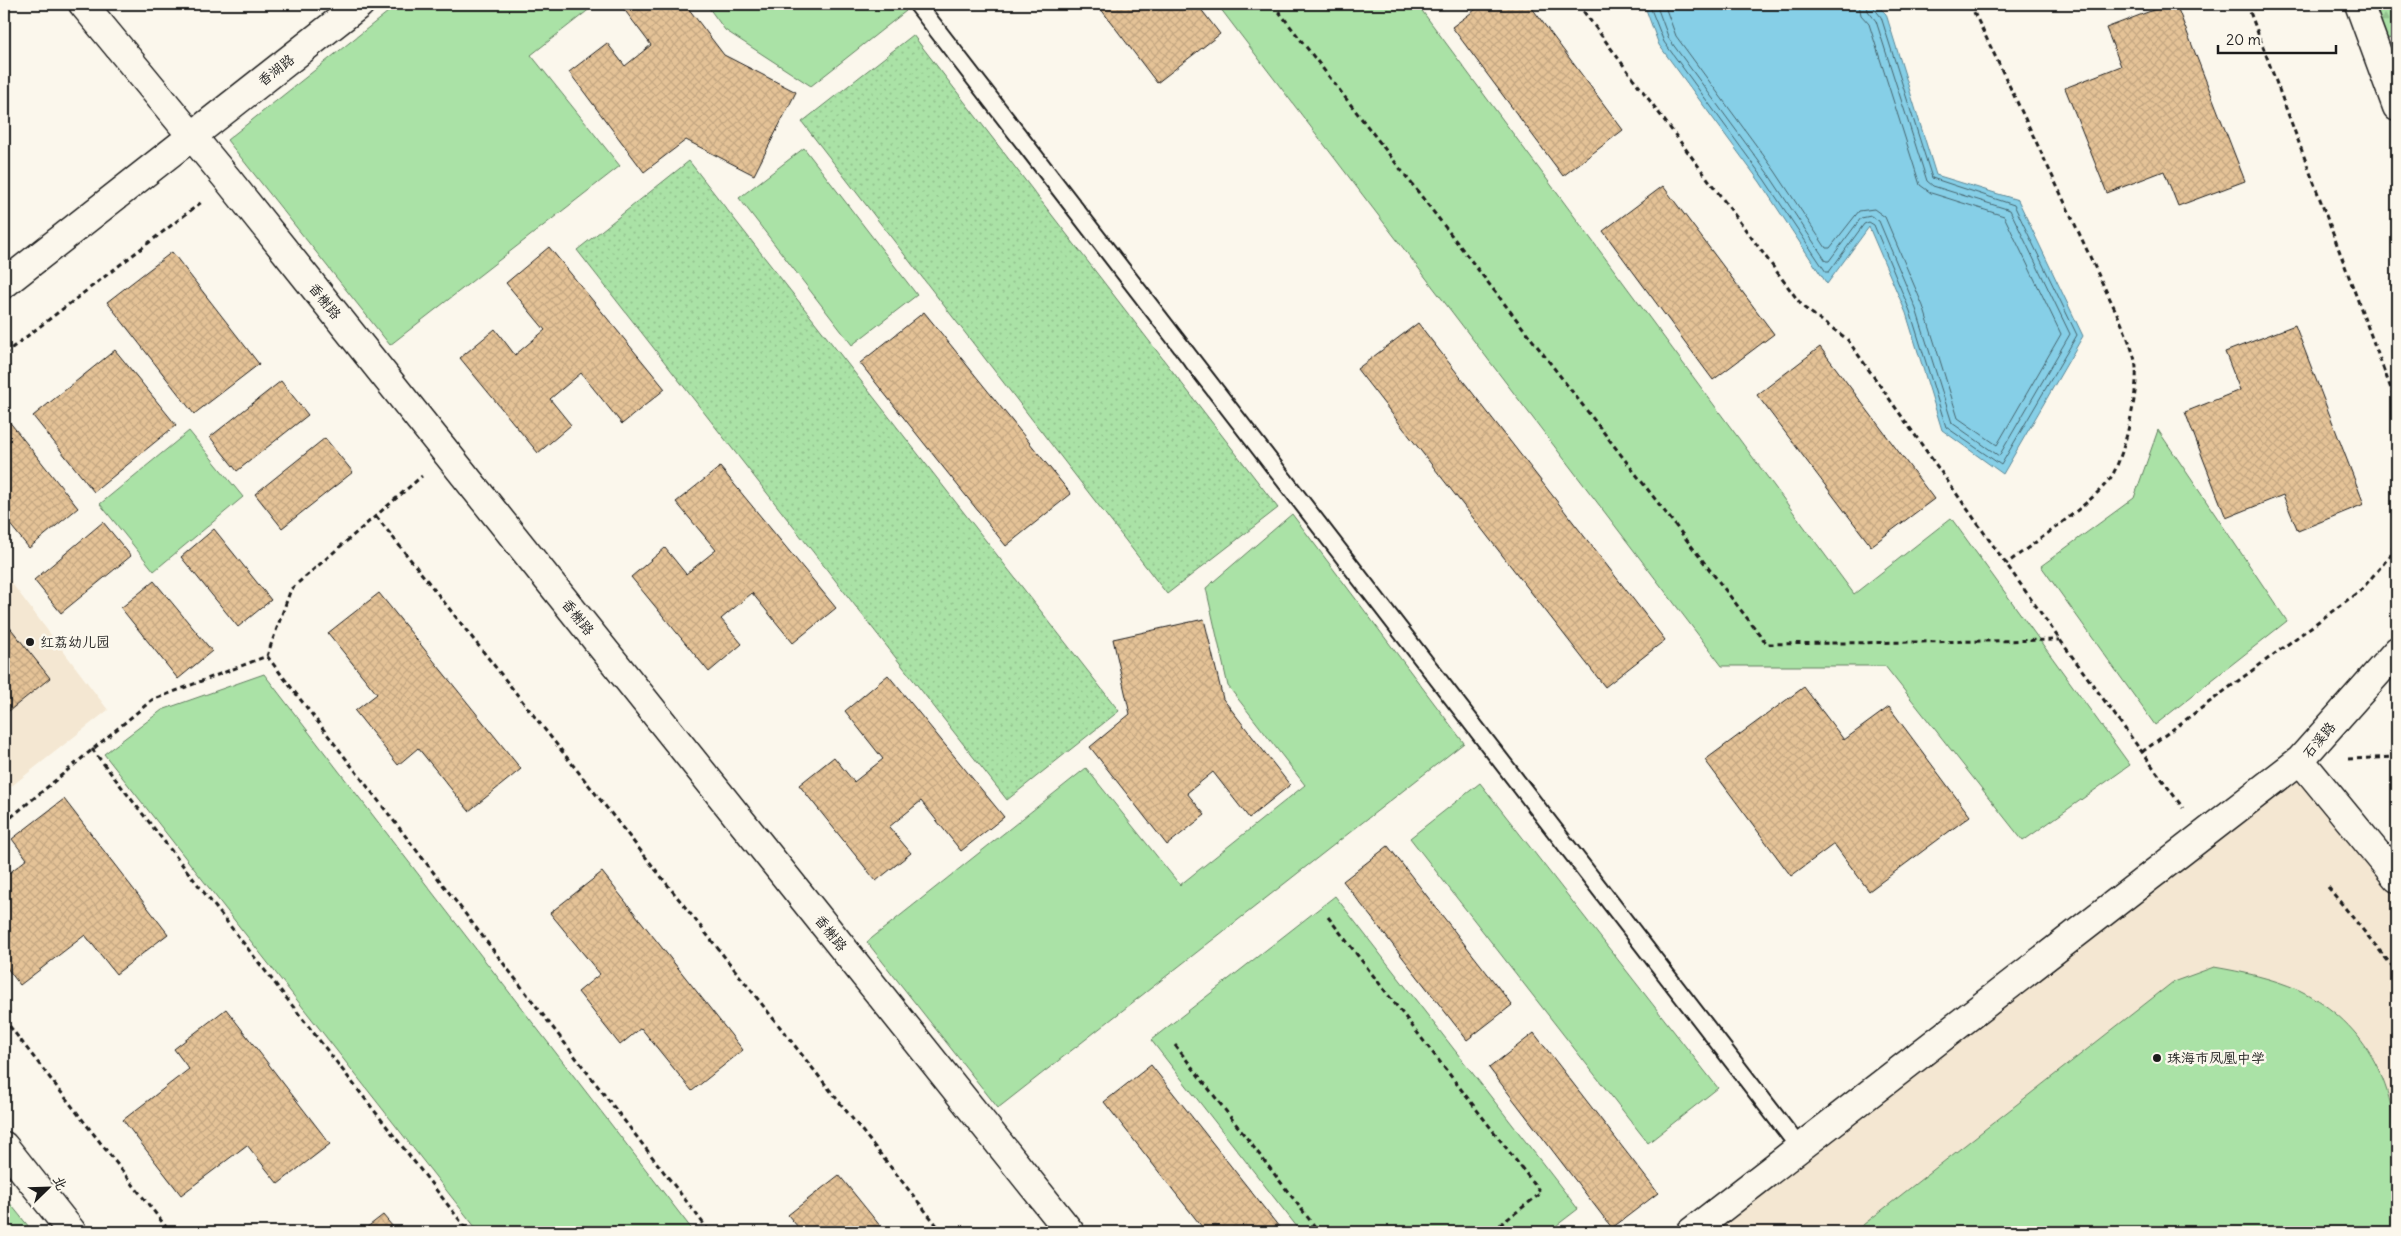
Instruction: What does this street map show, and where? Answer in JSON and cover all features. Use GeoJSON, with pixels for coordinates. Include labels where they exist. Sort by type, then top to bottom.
{"type":"FeatureCollection","features":[{"type":"Feature","properties":{"kind":"street","name":"香榭路"},"geometry":{"type":"LineString","coordinates":[[83,4],[229,181],[1070,1232]]}},
{"type":"Feature","properties":{"kind":"street","name":"香湖路"},"geometry":{"type":"LineString","coordinates":[[4,284],[360,4]]}},
{"type":"Feature","properties":{"kind":"street"},"geometry":{"type":"LineString","coordinates":[[2359,4],[2397,107]]}},
{"type":"Feature","properties":{"kind":"street","name":"石溪路"},"geometry":{"type":"LineString","coordinates":[[2397,651],[2300,760],[2397,878]]}},
{"type":"Feature","properties":{"kind":"street"},"geometry":{"type":"LineString","coordinates":[[1691,1232],[2300,760]]}},
{"type":"Feature","properties":{"kind":"street"},"geometry":{"type":"LineString","coordinates":[[4,1146],[72,1232]]}},
{"type":"Feature","properties":{"kind":"lane"},"geometry":{"type":"LineString","coordinates":[[917,4],[1799,1147]]}},
{"type":"Feature","properties":{"kind":"path"},"geometry":{"type":"LineString","coordinates":[[1273,4],[1767,644],[2060,640]]}},
{"type":"Feature","properties":{"kind":"path"},"geometry":{"type":"LineString","coordinates":[[1578,4],[1803,307],[1847,339],[2060,640],[2202,835]]}},
{"type":"Feature","properties":{"kind":"path"},"geometry":{"type":"LineString","coordinates":[[1970,4],[2094,265],[2126,335],[2136,367],[2134,398],[2123,448],[2112,475],[2098,493],[2006,564]]}},
{"type":"Feature","properties":{"kind":"path"},"geometry":{"type":"LineString","coordinates":[[2247,4],[2397,405]]}},
{"type":"Feature","properties":{"kind":"path"},"geometry":{"type":"LineString","coordinates":[[4,354],[229,181]]}},
{"type":"Feature","properties":{"kind":"path"},"geometry":{"type":"LineString","coordinates":[[4,823],[152,700],[267,656],[291,589],[448,454]]}},
{"type":"Feature","properties":{"kind":"path"},"geometry":{"type":"LineString","coordinates":[[376,516],[942,1232]]}},
{"type":"Feature","properties":{"kind":"path"},"geometry":{"type":"LineString","coordinates":[[2142,752],[2361,590],[2390,556],[2397,537]]}},
{"type":"Feature","properties":{"kind":"path"},"geometry":{"type":"LineString","coordinates":[[267,656],[710,1232]]}},
{"type":"Feature","properties":{"kind":"path"},"geometry":{"type":"LineString","coordinates":[[92,749],[469,1232]]}},
{"type":"Feature","properties":{"kind":"path"},"geometry":{"type":"LineString","coordinates":[[2328,887],[2397,972]]}},
{"type":"Feature","properties":{"kind":"path"},"geometry":{"type":"LineString","coordinates":[[1328,917],[1541,1193],[1492,1232]]}},
{"type":"Feature","properties":{"kind":"path"},"geometry":{"type":"LineString","coordinates":[[4,1019],[170,1232]]}},
{"type":"Feature","properties":{"kind":"path"},"geometry":{"type":"LineString","coordinates":[[1175,1045],[1319,1232]]}},
{"type":"Feature","properties":{"kind":"shaded area","name":"红荔幼儿园"},"geometry":{"type":"Polygon","coordinates":[[[4,573],[108,710],[4,792],[4,573]]]}},
{"type":"Feature","properties":{"kind":"shaded area","name":"珠海市凤凰中学"},"geometry":{"type":"Polygon","coordinates":[[[2300,760],[2397,883],[2397,1232],[1692,1232],[2300,760]]]}},
{"type":"Feature","properties":{"kind":"green space"},"geometry":{"type":"Polygon","coordinates":[[[398,4],[596,4],[531,55],[620,166],[390,345],[227,140],[398,4]]]}},
{"type":"Feature","properties":{"kind":"green space"},"geometry":{"type":"Polygon","coordinates":[[[706,4],[900,4],[906,11],[811,86],[725,30],[706,4]]]}},
{"type":"Feature","properties":{"kind":"green space"},"geometry":{"type":"Polygon","coordinates":[[[1217,4],[1417,4],[1854,594],[1951,518],[2130,765],[2023,841],[1885,666],[1722,666],[1217,4]]]}},
{"type":"Feature","properties":{"kind":"green space"},"geometry":{"type":"Polygon","coordinates":[[[2362,4],[2397,4],[2397,39],[2374,37],[2362,4]]]}},
{"type":"Feature","properties":{"kind":"green space"},"geometry":{"type":"Polygon","coordinates":[[[913,35],[1278,508],[1167,594],[802,122],[913,35]]]}},
{"type":"Feature","properties":{"kind":"green space"},"geometry":{"type":"Polygon","coordinates":[[[804,148],[917,295],[852,345],[739,198],[804,148]]]}},
{"type":"Feature","properties":{"kind":"green space"},"geometry":{"type":"Polygon","coordinates":[[[689,161],[1119,711],[1007,800],[577,250],[689,161]]]}},
{"type":"Feature","properties":{"kind":"green space"},"geometry":{"type":"Polygon","coordinates":[[[2158,430],[2287,621],[2155,725],[2041,566],[2134,498],[2158,430]]]}},
{"type":"Feature","properties":{"kind":"green space"},"geometry":{"type":"Polygon","coordinates":[[[189,431],[243,497],[154,571],[100,504],[189,431]]]}},
{"type":"Feature","properties":{"kind":"green space"},"geometry":{"type":"Polygon","coordinates":[[[1292,514],[1464,743],[998,1108],[867,942],[1086,768],[1180,885],[1305,785],[1228,686],[1206,588],[1292,514]]]}},
{"type":"Feature","properties":{"kind":"green space"},"geometry":{"type":"Polygon","coordinates":[[[264,674],[694,1232],[479,1232],[104,754],[162,710],[264,674]]]}},
{"type":"Feature","properties":{"kind":"green space"},"geometry":{"type":"Polygon","coordinates":[[[1480,783],[1718,1088],[1648,1143],[1410,838],[1480,783]]]}},
{"type":"Feature","properties":{"kind":"green space"},"geometry":{"type":"Polygon","coordinates":[[[1335,896],[1578,1209],[1548,1232],[1301,1232],[1151,1040],[1335,896]]]}},
{"type":"Feature","properties":{"kind":"green space"},"geometry":{"type":"Polygon","coordinates":[[[2214,967],[2257,976],[2299,990],[2323,1004],[2344,1021],[2361,1040],[2375,1062],[2385,1086],[2392,1112],[2395,1139],[2395,1167],[2397,1166],[2397,1227],[2391,1232],[1854,1232],[2173,982],[2214,967]]]}},
{"type":"Feature","properties":{"kind":"green space"},"geometry":{"type":"Polygon","coordinates":[[[4,1196],[33,1232],[4,1232],[4,1196]]]}},
{"type":"Feature","properties":{"kind":"water"},"geometry":{"type":"Polygon","coordinates":[[[1644,4],[1876,4],[1886,14],[1936,175],[2018,200],[2083,336],[2003,474],[1942,430],[1906,313],[1869,227],[1827,284],[1760,182],[1659,45],[1644,4]]]}},
{"type":"Feature","properties":{"kind":"building"},"geometry":{"type":"Polygon","coordinates":[[[620,4],[685,4],[724,55],[796,92],[754,175],[686,140],[644,172],[569,72],[607,43],[625,66],[651,45],[620,4]]]}},
{"type":"Feature","properties":{"kind":"building"},"geometry":{"type":"Polygon","coordinates":[[[1097,4],[1197,4],[1220,34],[1157,83],[1097,4]]]}},
{"type":"Feature","properties":{"kind":"building"},"geometry":{"type":"Polygon","coordinates":[[[1483,4],[1529,4],[1623,130],[1563,176],[1452,27],[1483,4]]]}},
{"type":"Feature","properties":{"kind":"building"},"geometry":{"type":"Polygon","coordinates":[[[2169,4],[2176,4],[2245,181],[2178,206],[2164,171],[2107,193],[2065,88],[2121,66],[2106,28],[2169,4]]]}},
{"type":"Feature","properties":{"kind":"building"},"geometry":{"type":"Polygon","coordinates":[[[1663,186],[1774,334],[1713,380],[1603,231],[1663,186]]]}},
{"type":"Feature","properties":{"kind":"building"},"geometry":{"type":"Polygon","coordinates":[[[549,247],[665,389],[622,424],[581,373],[550,399],[571,425],[538,453],[460,358],[495,329],[515,355],[545,330],[506,283],[549,247]]]}},
{"type":"Feature","properties":{"kind":"building"},"geometry":{"type":"Polygon","coordinates":[[[172,252],[259,364],[194,414],[107,302],[172,252]]]}},
{"type":"Feature","properties":{"kind":"building"},"geometry":{"type":"Polygon","coordinates":[[[924,312],[1071,494],[1006,546],[860,363],[924,312]]]}},
{"type":"Feature","properties":{"kind":"building"},"geometry":{"type":"Polygon","coordinates":[[[1418,323],[1665,640],[1605,687],[1357,369],[1418,323]]]}},
{"type":"Feature","properties":{"kind":"building"},"geometry":{"type":"Polygon","coordinates":[[[2295,325],[2364,504],[2298,531],[2283,495],[2226,518],[2185,412],[2240,390],[2225,352],[2295,325]]]}},
{"type":"Feature","properties":{"kind":"building"},"geometry":{"type":"Polygon","coordinates":[[[1820,347],[1934,499],[1871,546],[1757,395],[1820,347]]]}},
{"type":"Feature","properties":{"kind":"building"},"geometry":{"type":"Polygon","coordinates":[[[115,350],[176,425],[94,492],[33,416],[115,350]]]}},
{"type":"Feature","properties":{"kind":"building"},"geometry":{"type":"Polygon","coordinates":[[[281,381],[308,415],[237,471],[210,437],[281,381]]]}},
{"type":"Feature","properties":{"kind":"building"},"geometry":{"type":"Polygon","coordinates":[[[4,415],[78,508],[29,548],[4,517],[4,415]]]}},
{"type":"Feature","properties":{"kind":"building"},"geometry":{"type":"Polygon","coordinates":[[[325,438],[353,472],[282,528],[255,494],[325,438]]]}},
{"type":"Feature","properties":{"kind":"building"},"geometry":{"type":"Polygon","coordinates":[[[720,467],[836,608],[793,643],[752,593],[721,619],[742,644],[709,672],[631,577],[665,548],[686,574],[716,550],[676,502],[720,467]]]}},
{"type":"Feature","properties":{"kind":"building"},"geometry":{"type":"Polygon","coordinates":[[[103,522],[131,556],[61,613],[34,580],[103,522]]]}},
{"type":"Feature","properties":{"kind":"building"},"geometry":{"type":"Polygon","coordinates":[[[214,529],[271,600],[238,627],[181,557],[214,529]]]}},
{"type":"Feature","properties":{"kind":"building"},"geometry":{"type":"Polygon","coordinates":[[[154,581],[212,651],[178,679],[121,608],[154,581]]]}},
{"type":"Feature","properties":{"kind":"building"},"geometry":{"type":"Polygon","coordinates":[[[379,593],[521,769],[469,811],[418,748],[398,765],[355,711],[377,694],[328,633],[379,593]]]}},
{"type":"Feature","properties":{"kind":"building"},"geometry":{"type":"Polygon","coordinates":[[[1204,619],[1223,699],[1290,785],[1249,818],[1213,772],[1187,793],[1205,815],[1167,845],[1090,747],[1130,714],[1113,639],[1204,619]]]}},
{"type":"Feature","properties":{"kind":"building"},"geometry":{"type":"Polygon","coordinates":[[[4,620],[50,678],[4,715],[4,620]]]}},
{"type":"Feature","properties":{"kind":"building"},"geometry":{"type":"Polygon","coordinates":[[[888,675],[1004,817],[961,851],[921,801],[889,827],[911,853],[876,881],[799,785],[834,757],[854,782],[883,759],[845,711],[888,675]]]}},
{"type":"Feature","properties":{"kind":"building"},"geometry":{"type":"Polygon","coordinates":[[[1804,687],[1844,740],[1889,707],[1970,816],[1869,891],[1834,844],[1791,876],[1705,760],[1804,687]]]}},
{"type":"Feature","properties":{"kind":"building"},"geometry":{"type":"Polygon","coordinates":[[[64,799],[168,934],[116,974],[85,935],[20,985],[4,964],[4,877],[27,859],[12,839],[64,799]]]}},
{"type":"Feature","properties":{"kind":"building"},"geometry":{"type":"Polygon","coordinates":[[[1388,846],[1512,1005],[1467,1040],[1343,881],[1388,846]]]}},
{"type":"Feature","properties":{"kind":"building"},"geometry":{"type":"Polygon","coordinates":[[[602,872],[743,1050],[692,1091],[641,1028],[620,1045],[578,992],[600,974],[550,913],[602,872]]]}},
{"type":"Feature","properties":{"kind":"building"},"geometry":{"type":"Polygon","coordinates":[[[226,1009],[330,1144],[278,1184],[247,1145],[181,1195],[123,1120],[189,1069],[174,1049],[226,1009]]]}},
{"type":"Feature","properties":{"kind":"building"},"geometry":{"type":"Polygon","coordinates":[[[1534,1033],[1658,1193],[1612,1228],[1489,1068],[1534,1033]]]}},
{"type":"Feature","properties":{"kind":"building"},"geometry":{"type":"Polygon","coordinates":[[[1151,1065],[1283,1232],[1206,1232],[1104,1102],[1151,1065]]]}},
{"type":"Feature","properties":{"kind":"building"},"geometry":{"type":"Polygon","coordinates":[[[839,1175],[885,1232],[802,1232],[788,1215],[839,1175]]]}},
{"type":"Feature","properties":{"kind":"building"},"geometry":{"type":"Polygon","coordinates":[[[383,1215],[397,1232],[361,1232],[383,1215]]]}},
{"type":"Feature","properties":{"kind":"place","name":"红荔幼儿园"},"geometry":{"type":"Point","coordinates":[30,642]}},
{"type":"Feature","properties":{"kind":"place","name":"珠海市凤凰中学"},"geometry":{"type":"Point","coordinates":[2157,1058]}}]}
